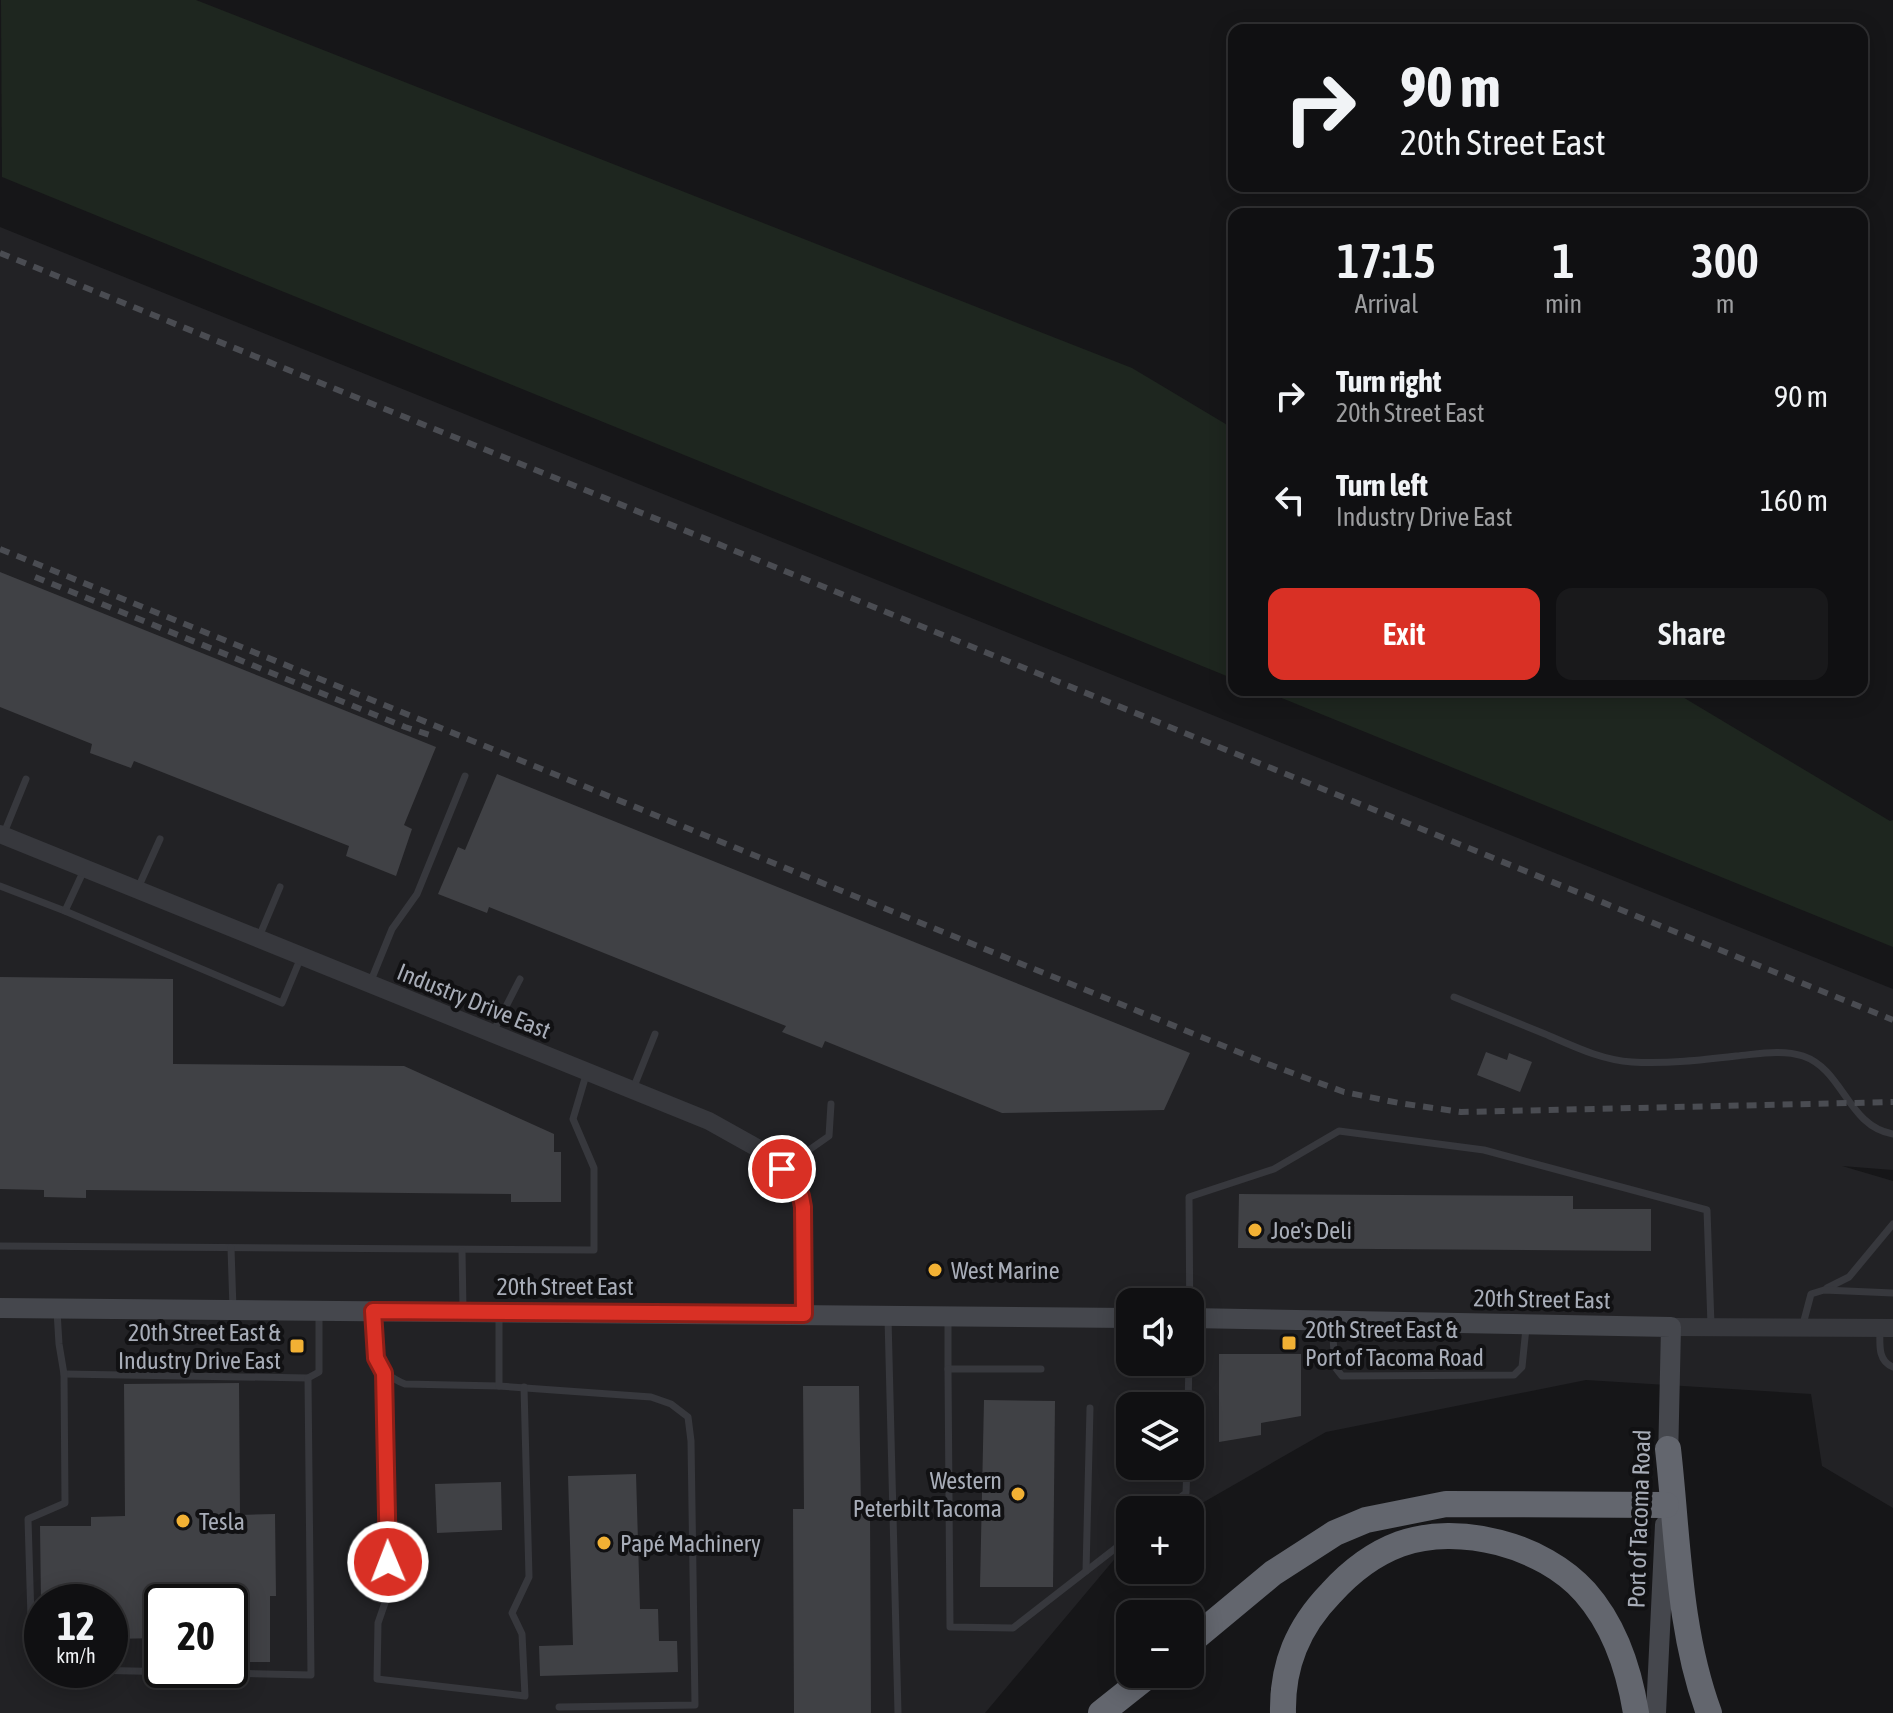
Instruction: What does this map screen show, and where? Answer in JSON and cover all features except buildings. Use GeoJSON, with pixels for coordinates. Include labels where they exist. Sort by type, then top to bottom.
{"type":"FeatureCollection","features":[{"type":"Feature","properties":{"kind":"highway"},"geometry":{"type":"LineString","coordinates":[[1668,1449],[1688,1643],[1709,1713]]}},
{"type":"Feature","properties":{"kind":"highway"},"geometry":{"type":"LineString","coordinates":[[1204,1630],[1273,1573],[1335,1533],[1366,1520],[1446,1504],[1666,1505]]}},
{"type":"Feature","properties":{"kind":"highway"},"geometry":{"type":"LineString","coordinates":[[1283,1713],[1282,1690],[1291,1655],[1314,1610],[1365,1562],[1396,1545],[1433,1537],[1467,1538],[1502,1544],[1526,1552],[1567,1575],[1598,1609],[1616,1640],[1631,1679],[1636,1713]]}},
{"type":"Feature","properties":{"kind":"highway"},"geometry":{"type":"LineString","coordinates":[[1101,1713],[1132,1688]]}},
{"type":"Feature","properties":{"kind":"main road","name":"20th Street East"},"geometry":{"type":"LineString","coordinates":[[0,1308],[1116,1318]]}},
{"type":"Feature","properties":{"kind":"main road","name":"20th Street East"},"geometry":{"type":"LineString","coordinates":[[1204,1318],[1671,1327]]}},
{"type":"Feature","properties":{"kind":"main road","name":"Port of Tacoma Road"},"geometry":{"type":"LineString","coordinates":[[1656,1713],[1671,1327]]}},
{"type":"Feature","properties":{"kind":"street","name":"Industry Drive East"},"geometry":{"type":"LineString","coordinates":[[1,834],[709,1121],[754,1144],[782,1169],[801,1196],[804,1314]]}},
{"type":"Feature","properties":{"kind":"street","name":"20th Street East"},"geometry":{"type":"LineString","coordinates":[[1671,1327],[1886,1328]]}},
{"type":"Feature","properties":{"kind":"lane"},"geometry":{"type":"LineString","coordinates":[[369,985],[392,929],[417,894],[465,776]]}},
{"type":"Feature","properties":{"kind":"lane"},"geometry":{"type":"LineString","coordinates":[[1,834],[26,779]]}},
{"type":"Feature","properties":{"kind":"lane"},"geometry":{"type":"LineString","coordinates":[[137,890],[160,839]]}},
{"type":"Feature","properties":{"kind":"lane"},"geometry":{"type":"LineString","coordinates":[[65,911],[85,868]]}},
{"type":"Feature","properties":{"kind":"lane"},"geometry":{"type":"LineString","coordinates":[[0,886],[282,1003],[301,957]]}},
{"type":"Feature","properties":{"kind":"lane"},"geometry":{"type":"LineString","coordinates":[[258,939],[280,887]]}},
{"type":"Feature","properties":{"kind":"lane"},"geometry":{"type":"LineString","coordinates":[[491,1034],[520,979]]}},
{"type":"Feature","properties":{"kind":"lane"},"geometry":{"type":"LineString","coordinates":[[1454,997],[1588,1052],[1627,1062],[1689,1061],[1783,1052],[1807,1057],[1831,1076],[1867,1123],[1893,1134]]}},
{"type":"Feature","properties":{"kind":"lane"},"geometry":{"type":"LineString","coordinates":[[632,1091],[655,1034]]}},
{"type":"Feature","properties":{"kind":"lane"},"geometry":{"type":"LineString","coordinates":[[0,1246],[594,1250],[594,1168],[573,1119],[587,1072]]}},
{"type":"Feature","properties":{"kind":"lane"},"geometry":{"type":"LineString","coordinates":[[782,1169],[829,1136],[831,1104]]}},
{"type":"Feature","properties":{"kind":"lane"},"geometry":{"type":"LineString","coordinates":[[1190,1288],[1189,1197],[1274,1169],[1339,1131],[1484,1150],[1707,1210],[1711,1327]]}},
{"type":"Feature","properties":{"kind":"lane"},"geometry":{"type":"LineString","coordinates":[[1802,1328],[1811,1294],[1849,1277],[1893,1224]]}},
{"type":"Feature","properties":{"kind":"lane"},"geometry":{"type":"LineString","coordinates":[[231,1248],[233,1310]]}},
{"type":"Feature","properties":{"kind":"lane"},"geometry":{"type":"LineString","coordinates":[[462,1251],[463,1312]]}},
{"type":"Feature","properties":{"kind":"lane"},"geometry":{"type":"LineString","coordinates":[[1824,1290],[1893,1293]]}},
{"type":"Feature","properties":{"kind":"lane"},"geometry":{"type":"LineString","coordinates":[[30,1584],[28,1519],[65,1503],[64,1374],[57,1309]]}},
{"type":"Feature","properties":{"kind":"lane"},"geometry":{"type":"LineString","coordinates":[[64,1374],[308,1378],[319,1372],[319,1310]]}},
{"type":"Feature","properties":{"kind":"lane"},"geometry":{"type":"LineString","coordinates":[[373,1311],[376,1358],[384,1373],[388,1594],[378,1623],[377,1679],[525,1696],[522,1634],[512,1613],[529,1577],[524,1387]]}},
{"type":"Feature","properties":{"kind":"lane"},"geometry":{"type":"LineString","coordinates":[[499,1312],[499,1386]]}},
{"type":"Feature","properties":{"kind":"lane"},"geometry":{"type":"LineString","coordinates":[[888,1315],[898,1713]]}},
{"type":"Feature","properties":{"kind":"lane"},"geometry":{"type":"LineString","coordinates":[[948,1316],[950,1627],[1013,1628],[1116,1548]]}},
{"type":"Feature","properties":{"kind":"lane"},"geometry":{"type":"LineString","coordinates":[[1332,1321],[1335,1367],[1342,1376],[1514,1375],[1522,1367],[1527,1324]]}},
{"type":"Feature","properties":{"kind":"lane"},"geometry":{"type":"LineString","coordinates":[[1886,1328],[1881,1356],[1885,1363],[1893,1367]]}},
{"type":"Feature","properties":{"kind":"lane"},"geometry":{"type":"LineString","coordinates":[[948,1369],[1041,1369]]}},
{"type":"Feature","properties":{"kind":"lane"},"geometry":{"type":"LineString","coordinates":[[384,1373],[405,1384],[524,1387],[651,1397],[671,1404],[688,1417],[691,1441],[695,1705],[559,1707]]}},
{"type":"Feature","properties":{"kind":"lane"},"geometry":{"type":"LineString","coordinates":[[128,1671],[311,1675],[308,1378]]}},
{"type":"Feature","properties":{"kind":"lane"},"geometry":{"type":"LineString","coordinates":[[1086,1571],[1090,1408]]}},
{"type":"Feature","properties":{"kind":"shaded area"},"geometry":{"type":"Polygon","coordinates":[[[1,0],[196,0],[1132,368],[1228,425],[1228,677],[2,177],[1,0]]]}},
{"type":"Feature","properties":{"kind":"shaded area"},"geometry":{"type":"Polygon","coordinates":[[[0,227],[1893,989],[1893,1170],[1842,1166],[1893,1181],[1893,1508],[1822,1466],[1811,1394],[1586,1380],[1326,1432],[1204,1502],[1204,1496],[1116,1496],[1116,1557],[985,1713],[0,1713],[0,227]]]}},
{"type":"Feature","properties":{"kind":"shaded area"},"geometry":{"type":"Polygon","coordinates":[[[1277,696],[1681,696],[1893,820],[1893,947],[1277,696]]]}},
{"type":"Feature","properties":{"kind":"railway"},"geometry":{"type":"LineString","coordinates":[[0,253],[1893,1020]]}},
{"type":"Feature","properties":{"kind":"railway"},"geometry":{"type":"LineString","coordinates":[[0,549],[1268,1064],[1344,1092],[1461,1112],[1893,1102]]}},
{"type":"Feature","properties":{"kind":"railway"},"geometry":{"type":"LineString","coordinates":[[35,577],[433,736]]}},
{"type":"Feature","properties":{"kind":"place","name":"Joe's Deli"},"geometry":{"type":"Point","coordinates":[1255,1230]}},
{"type":"Feature","properties":{"kind":"place","name":"West Marine"},"geometry":{"type":"Point","coordinates":[935,1270]}},
{"type":"Feature","properties":{"kind":"place","name":"20th Street East & Port of Tacoma Road"},"geometry":{"type":"Point","coordinates":[1289,1343]}},
{"type":"Feature","properties":{"kind":"place","name":"20th Street East & Industry Drive East"},"geometry":{"type":"Point","coordinates":[297,1346]}},
{"type":"Feature","properties":{"kind":"place","name":"Western Peterbilt Tacoma"},"geometry":{"type":"Point","coordinates":[1018,1494]}},
{"type":"Feature","properties":{"kind":"place","name":"Tesla"},"geometry":{"type":"Point","coordinates":[183,1521]}},
{"type":"Feature","properties":{"kind":"place","name":"Papé Machinery"},"geometry":{"type":"Point","coordinates":[604,1543]}},
{"type":"Feature","properties":{"kind":"route"},"geometry":{"type":"LineString","coordinates":[[388,1562],[384,1373],[376,1358],[373,1311],[804,1314],[803,1207],[795,1184],[782,1169]]}}]}
